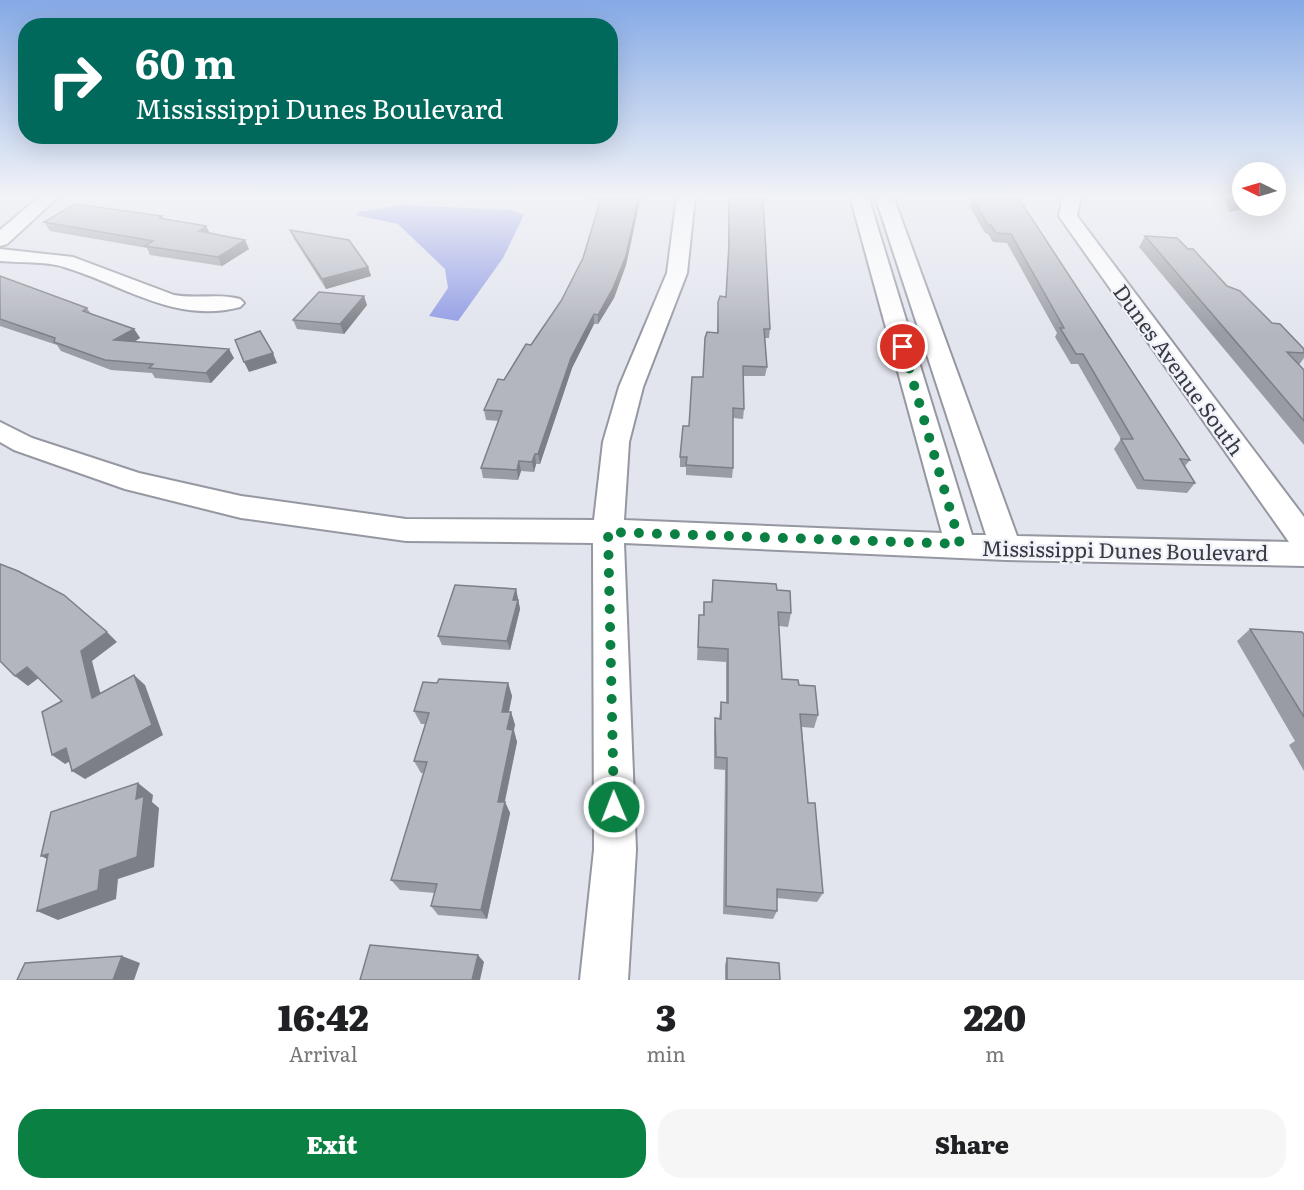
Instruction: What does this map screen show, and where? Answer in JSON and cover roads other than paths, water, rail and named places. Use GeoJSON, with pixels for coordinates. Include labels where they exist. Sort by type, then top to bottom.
{"type":"FeatureCollection","features":[{"type":"Feature","properties":{"kind":"street"},"geometry":{"type":"LineString","coordinates":[[604,980],[615,850],[608,532],[616,442],[631,387],[677,273],[681,242]]}},
{"type":"Feature","properties":{"kind":"street"},"geometry":{"type":"LineString","coordinates":[[872,242],[960,544]]}},
{"type":"Feature","properties":{"kind":"street"},"geometry":{"type":"LineString","coordinates":[[900,242],[1006,548]]}},
{"type":"Feature","properties":{"kind":"street","name":"Dunes Avenue South"},"geometry":{"type":"LineString","coordinates":[[1087,242],[1304,539]]}},
{"type":"Feature","properties":{"kind":"street"},"geometry":{"type":"LineString","coordinates":[[0,255],[66,261],[170,301],[192,305],[233,303]]}},
{"type":"Feature","properties":{"kind":"street","name":"Mississippi Dunes Boulevard"},"geometry":{"type":"LineString","coordinates":[[0,431],[23,444],[135,482],[242,507],[406,530],[608,532],[960,544],[1006,548],[1304,554]]}},
{"type":"Feature","properties":{"kind":"water"},"geometry":{"type":"Polygon","coordinates":[[[417,242],[511,242],[503,258],[458,321],[429,316],[448,288],[445,269],[417,242]]]}}]}
